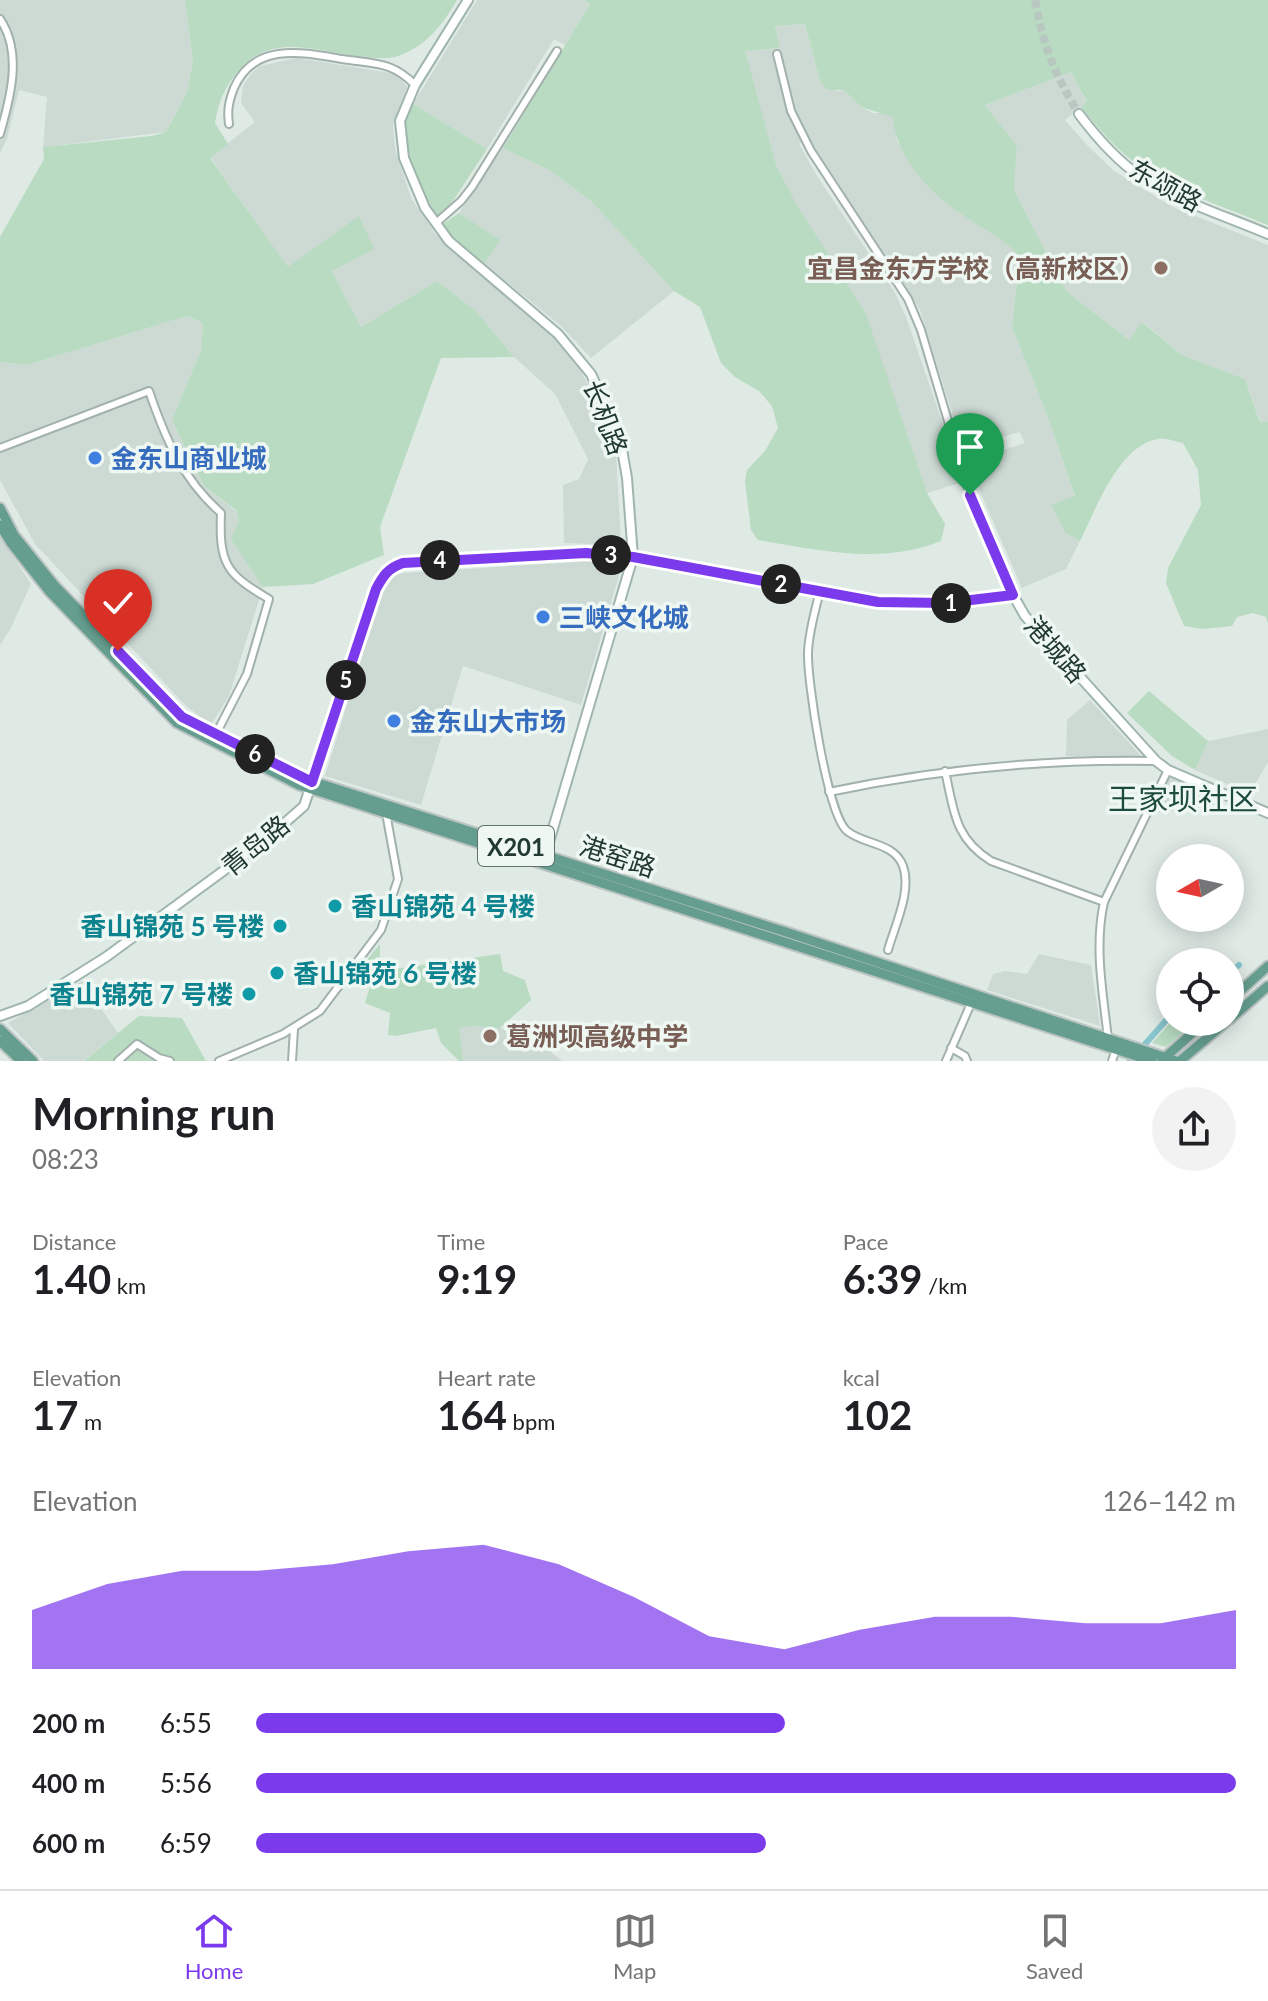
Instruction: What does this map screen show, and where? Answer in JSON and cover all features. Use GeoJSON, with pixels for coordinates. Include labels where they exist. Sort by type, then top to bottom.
{"type":"FeatureCollection","features":[{"type":"Feature","properties":{"kind":"main road","name":"港窑路"},"geometry":{"type":"LineString","coordinates":[[0,508],[14,535],[55,586],[182,717],[311,786],[1108,1039],[1120,1048]]}},
{"type":"Feature","properties":{"kind":"main road","name":"港窑路"},"geometry":{"type":"LineString","coordinates":[[0,525],[49,591],[177,723],[311,786],[386,813],[544,860],[1120,1048],[1178,1061]]}},
{"type":"Feature","properties":{"kind":"main road"},"geometry":{"type":"LineString","coordinates":[[1244,987],[1268,966]]}},
{"type":"Feature","properties":{"kind":"main road"},"geometry":{"type":"LineString","coordinates":[[1244,1006],[1268,986]]}},
{"type":"Feature","properties":{"kind":"main road"},"geometry":{"type":"LineString","coordinates":[[0,1029],[33,1061]]}},
{"type":"Feature","properties":{"kind":"main road"},"geometry":{"type":"LineString","coordinates":[[1163,1059],[1189,1036]]}},
{"type":"Feature","properties":{"kind":"main road"},"geometry":{"type":"LineString","coordinates":[[1178,1061],[1208,1036]]}},
{"type":"Feature","properties":{"kind":"main road"},"geometry":{"type":"LineString","coordinates":[[0,1041],[21,1061]]}},
{"type":"Feature","properties":{"kind":"street","name":"长机路"},"geometry":{"type":"LineString","coordinates":[[468,0],[415,85],[400,121],[404,158],[425,208],[449,241],[558,334],[591,374],[620,438],[627,478],[633,557],[544,860]]}},
{"type":"Feature","properties":{"kind":"street"},"geometry":{"type":"LineString","coordinates":[[0,19],[12,55],[13,81],[0,134]]}},
{"type":"Feature","properties":{"kind":"street"},"geometry":{"type":"LineString","coordinates":[[436,223],[472,187],[557,51]]}},
{"type":"Feature","properties":{"kind":"street"},"geometry":{"type":"LineString","coordinates":[[229,124],[228,104],[243,73],[267,56],[281,52],[302,52],[400,69],[415,85]]}},
{"type":"Feature","properties":{"kind":"street"},"geometry":{"type":"LineString","coordinates":[[777,54],[791,111],[811,151],[908,299],[921,330],[970,495],[1013,595]]}},
{"type":"Feature","properties":{"kind":"street","name":"东颂路"},"geometry":{"type":"LineString","coordinates":[[1079,114],[1110,151],[1141,177],[1268,234]]}},
{"type":"Feature","properties":{"kind":"street"},"geometry":{"type":"LineString","coordinates":[[0,448],[149,391],[178,464],[205,499],[221,513],[220,539],[229,572],[269,599],[247,674],[216,734]]}},
{"type":"Feature","properties":{"kind":"street","name":"港城路"},"geometry":{"type":"LineString","coordinates":[[384,573],[403,563],[557,553],[633,557],[878,602],[946,603],[1013,595],[1025,616],[1156,761],[1168,770],[1268,813]]}},
{"type":"Feature","properties":{"kind":"street","name":"青岛路"},"geometry":{"type":"LineString","coordinates":[[0,1016],[28,1006],[106,957],[264,841],[304,806],[384,573]]}},
{"type":"Feature","properties":{"kind":"street"},"geometry":{"type":"LineString","coordinates":[[820,591],[808,654],[829,792],[837,818],[845,830],[860,839],[885,847],[896,854],[902,865],[904,890],[888,950]]}},
{"type":"Feature","properties":{"kind":"street"},"geometry":{"type":"LineString","coordinates":[[829,792],[892,778],[945,771],[1055,762],[1156,761]]}},
{"type":"Feature","properties":{"kind":"street"},"geometry":{"type":"LineString","coordinates":[[1108,1039],[1100,961],[1099,926],[1104,902],[1168,770]]}},
{"type":"Feature","properties":{"kind":"street"},"geometry":{"type":"LineString","coordinates":[[945,771],[955,819],[974,850],[991,861],[1104,902]]}},
{"type":"Feature","properties":{"kind":"street"},"geometry":{"type":"LineString","coordinates":[[219,1061],[294,1029],[320,1011],[369,949],[390,911],[398,879],[386,813]]}},
{"type":"Feature","properties":{"kind":"street"},"geometry":{"type":"LineString","coordinates":[[946,1061],[972,1001]]}},
{"type":"Feature","properties":{"kind":"street"},"geometry":{"type":"LineString","coordinates":[[292,1061],[294,1029]]}},
{"type":"Feature","properties":{"kind":"street"},"geometry":{"type":"LineString","coordinates":[[118,1061],[137,1044],[170,1061]]}},
{"type":"Feature","properties":{"kind":"street"},"geometry":{"type":"LineString","coordinates":[[951,1048],[965,1056],[967,1061]]}},
{"type":"Feature","properties":{"kind":"street"},"geometry":{"type":"LineString","coordinates":[[1112,1061],[1120,1048]]}},
{"type":"Feature","properties":{"kind":"shaded area"},"geometry":{"type":"Polygon","coordinates":[[[0,0],[185,0],[193,62],[187,93],[166,132],[43,147],[47,97],[19,90],[7,139],[0,153],[0,0]]]}},
{"type":"Feature","properties":{"kind":"shaded area"},"geometry":{"type":"Polygon","coordinates":[[[477,0],[584,0],[590,4],[565,45],[554,39],[487,149],[413,104],[477,0]]]}},
{"type":"Feature","properties":{"kind":"shaded area"},"geometry":{"type":"Polygon","coordinates":[[[805,24],[820,81],[837,91],[844,90],[861,107],[873,113],[893,117],[897,141],[928,186],[957,211],[1007,243],[1017,253],[1012,327],[1075,497],[1066,533],[1080,541],[1066,569],[1022,588],[975,480],[984,456],[1025,443],[1020,432],[976,445],[968,464],[920,310],[807,139],[799,144],[894,291],[906,317],[963,482],[927,493],[897,412],[776,165],[745,51],[780,48],[775,26],[805,24]]]}},
{"type":"Feature","properties":{"kind":"shaded area"},"geometry":{"type":"Polygon","coordinates":[[[297,58],[397,74],[407,87],[393,124],[395,149],[411,198],[436,235],[555,338],[581,371],[604,417],[616,452],[621,545],[564,543],[563,485],[579,479],[588,459],[555,394],[514,357],[476,311],[437,281],[361,327],[332,271],[359,217],[288,268],[210,157],[255,122],[241,103],[243,86],[251,74],[260,66],[297,58]]]}},
{"type":"Feature","properties":{"kind":"shaded area","name":"宜昌金东方学校（高新校区）"},"geometry":{"type":"Polygon","coordinates":[[[1071,72],[1087,103],[1065,120],[1114,171],[1173,207],[1268,245],[1268,422],[1261,423],[1245,379],[1182,355],[1143,322],[1129,340],[1066,291],[1014,190],[1017,146],[985,105],[1071,72]]]}},
{"type":"Feature","properties":{"kind":"shaded area"},"geometry":{"type":"Polygon","coordinates":[[[503,148],[549,170],[591,201],[674,291],[591,358],[561,326],[484,264],[499,240],[459,213],[503,148]]]}},
{"type":"Feature","properties":{"kind":"shaded area","name":"金东山商业城"},"geometry":{"type":"Polygon","coordinates":[[[187,316],[203,323],[201,350],[172,420],[204,486],[236,511],[239,521],[232,539],[263,587],[229,696],[211,725],[185,705],[35,544],[0,480],[0,362],[27,365],[187,316]]]}},
{"type":"Feature","properties":{"kind":"shaded area"},"geometry":{"type":"Polygon","coordinates":[[[0,536],[31,584],[0,645],[0,536]]]}},
{"type":"Feature","properties":{"kind":"shaded area"},"geometry":{"type":"Polygon","coordinates":[[[591,561],[622,565],[581,705],[463,666],[421,805],[325,776],[388,578],[403,573],[591,561]]]}},
{"type":"Feature","properties":{"kind":"shaded area"},"geometry":{"type":"Polygon","coordinates":[[[1090,700],[1141,756],[1066,756],[1067,720],[1090,700]]]}},
{"type":"Feature","properties":{"kind":"shaded area"},"geometry":{"type":"Polygon","coordinates":[[[1268,729],[1268,762],[1251,791],[1245,792],[1195,770],[1208,741],[1268,729]]]}},
{"type":"Feature","properties":{"kind":"shaded area","name":"王家坝社区"},"geometry":{"type":"Polygon","coordinates":[[[1169,776],[1224,805],[1151,813],[1169,776]]]}},
{"type":"Feature","properties":{"kind":"shaded area"},"geometry":{"type":"Polygon","coordinates":[[[1039,954],[1091,965],[1100,1026],[987,990],[993,974],[1005,971],[1027,974],[1039,954]]]}},
{"type":"Feature","properties":{"kind":"shaded area"},"geometry":{"type":"Polygon","coordinates":[[[82,981],[118,1033],[83,1061],[44,1061],[8,1023],[82,981]]]}},
{"type":"Feature","properties":{"kind":"shaded area","name":"葛洲坝高级中学"},"geometry":{"type":"Polygon","coordinates":[[[458,1028],[500,1028],[541,1044],[562,1061],[463,1061],[458,1028]]]}},
{"type":"Feature","properties":{"kind":"green space"},"geometry":{"type":"Polygon","coordinates":[[[185,0],[457,0],[427,39],[395,57],[369,57],[302,47],[272,49],[258,54],[229,83],[215,123],[228,144],[210,158],[288,267],[359,216],[374,249],[332,271],[361,327],[437,281],[476,311],[514,357],[441,358],[380,527],[384,555],[313,584],[263,587],[231,539],[239,521],[236,510],[204,486],[172,420],[201,350],[203,323],[187,316],[27,365],[0,362],[0,237],[44,159],[43,147],[166,132],[187,93],[193,62],[185,0]]]}},
{"type":"Feature","properties":{"kind":"green space"},"geometry":{"type":"Polygon","coordinates":[[[584,0],[1268,0],[1268,225],[1185,191],[1130,159],[1081,107],[1087,102],[1071,72],[985,105],[1017,146],[1014,190],[1066,291],[1129,340],[1142,322],[1182,355],[1245,379],[1260,422],[1268,422],[1268,624],[1266,617],[1253,613],[1237,617],[1232,626],[1203,629],[1184,626],[1166,583],[1168,568],[1201,505],[1198,470],[1183,443],[1158,439],[1132,453],[1110,480],[1080,541],[1066,533],[1051,505],[1075,496],[1012,327],[1017,253],[948,204],[926,184],[900,146],[893,117],[861,107],[844,90],[827,90],[820,81],[805,24],[775,26],[780,48],[745,51],[776,165],[796,204],[866,314],[927,493],[945,524],[941,541],[919,548],[873,554],[803,548],[758,540],[751,530],[745,481],[747,470],[765,451],[778,428],[772,406],[759,391],[735,377],[721,363],[700,307],[674,291],[591,201],[549,170],[503,148],[590,4],[584,0]]]}},
{"type":"Feature","properties":{"kind":"green space"},"geometry":{"type":"Polygon","coordinates":[[[413,104],[487,149],[449,207],[437,217],[419,185],[405,145],[405,122],[413,104]]]}},
{"type":"Feature","properties":{"kind":"green space"},"geometry":{"type":"Polygon","coordinates":[[[459,213],[500,240],[484,264],[452,239],[442,225],[459,213]]]}},
{"type":"Feature","properties":{"kind":"green space"},"geometry":{"type":"Polygon","coordinates":[[[1149,691],[1208,741],[1195,770],[1172,756],[1127,713],[1149,691]]]}},
{"type":"Feature","properties":{"kind":"green space"},"geometry":{"type":"Polygon","coordinates":[[[380,944],[380,971],[500,954],[503,971],[525,980],[531,1000],[500,1028],[459,1028],[463,1061],[459,1061],[441,1043],[436,1028],[388,1035],[390,1013],[365,1003],[370,986],[358,971],[380,944]]]}},
{"type":"Feature","properties":{"kind":"green space"},"geometry":{"type":"Polygon","coordinates":[[[139,1016],[182,1018],[206,1061],[84,1061],[139,1016]]]}},
{"type":"Feature","properties":{"kind":"green space"},"geometry":{"type":"Polygon","coordinates":[[[1158,1036],[1179,1036],[1166,1047],[1152,1043],[1158,1036]]]}},
{"type":"Feature","properties":{"kind":"waterway"},"geometry":{"type":"LineString","coordinates":[[1130,1061],[1156,1032]]}},
{"type":"Feature","properties":{"kind":"tunnel"},"geometry":{"type":"LineString","coordinates":[[1035,0],[1051,60],[1079,114]]}},
{"type":"Feature","properties":{"kind":"place","name":"宜昌金东方学校（高新校区）"},"geometry":{"type":"Point","coordinates":[1161,268]}},
{"type":"Feature","properties":{"kind":"place","name":"金东山商业城"},"geometry":{"type":"Point","coordinates":[95,458]}},
{"type":"Feature","properties":{"kind":"place","name":"三峡文化城"},"geometry":{"type":"Point","coordinates":[543,617]}},
{"type":"Feature","properties":{"kind":"place","name":"金东山大市场"},"geometry":{"type":"Point","coordinates":[394,721]}},
{"type":"Feature","properties":{"kind":"place","name":"香山锦苑 4 号楼"},"geometry":{"type":"Point","coordinates":[335,906]}},
{"type":"Feature","properties":{"kind":"place","name":"香山锦苑 5 号楼"},"geometry":{"type":"Point","coordinates":[280,926]}},
{"type":"Feature","properties":{"kind":"place","name":"香山锦苑 6 号楼"},"geometry":{"type":"Point","coordinates":[277,973]}},
{"type":"Feature","properties":{"kind":"place","name":"香山锦苑 7 号楼"},"geometry":{"type":"Point","coordinates":[249,994]}},
{"type":"Feature","properties":{"kind":"place","name":"葛洲坝高级中学"},"geometry":{"type":"Point","coordinates":[490,1036]}},
{"type":"Feature","properties":{"kind":"district","name":"王家坝社区"},"geometry":{"type":"Point","coordinates":[1183,798]}},
{"type":"Feature","properties":{"kind":"route"},"geometry":{"type":"LineString","coordinates":[[118,651],[182,717],[312,782],[376,589],[384,573],[394,566],[586,553],[633,557],[878,602],[946,603],[1013,595],[970,495]]}}]}
